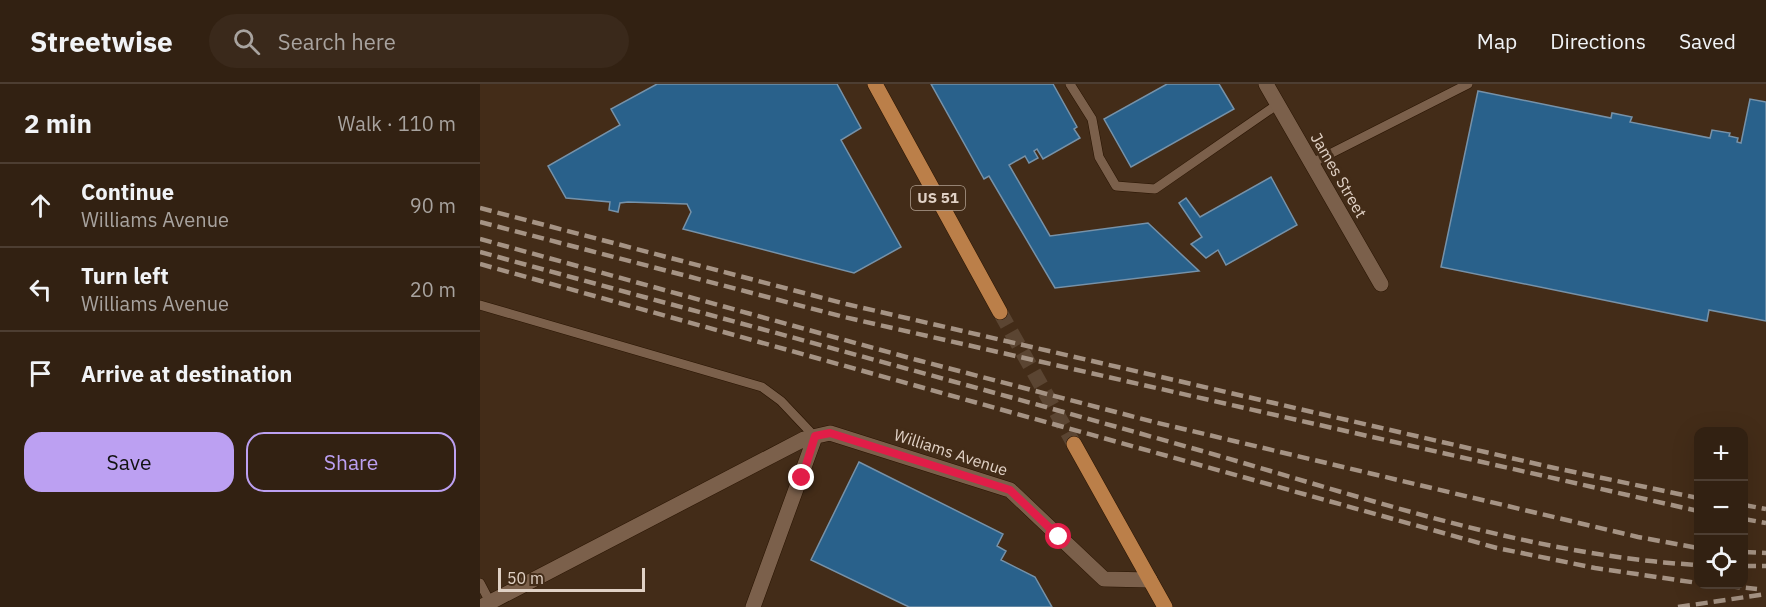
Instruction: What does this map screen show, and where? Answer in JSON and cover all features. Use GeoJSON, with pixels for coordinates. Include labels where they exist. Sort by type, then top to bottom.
{"type":"FeatureCollection","features":[{"type":"Feature","properties":{"kind":"main road","name":"US 51"},"geometry":{"type":"LineString","coordinates":[[875,84],[1000,312]]}},
{"type":"Feature","properties":{"kind":"main road"},"geometry":{"type":"LineString","coordinates":[[1074,444],[1165,607]]}},
{"type":"Feature","properties":{"kind":"street","name":"James Street"},"geometry":{"type":"LineString","coordinates":[[1266,84],[1381,284]]}},
{"type":"Feature","properties":{"kind":"street","name":"Williams Avenue"},"geometry":{"type":"LineString","coordinates":[[486,605],[804,439],[830,433],[1010,490],[1104,579],[1150,580]]}},
{"type":"Feature","properties":{"kind":"street"},"geometry":{"type":"LineString","coordinates":[[753,607],[815,436]]}},
{"type":"Feature","properties":{"kind":"lane"},"geometry":{"type":"LineString","coordinates":[[1070,84],[1092,119],[1099,158],[1116,186],[1155,189],[1278,104]]}},
{"type":"Feature","properties":{"kind":"lane"},"geometry":{"type":"LineString","coordinates":[[1312,163],[1468,84]]}},
{"type":"Feature","properties":{"kind":"lane"},"geometry":{"type":"LineString","coordinates":[[480,305],[762,387],[782,401],[815,436]]}},
{"type":"Feature","properties":{"kind":"lane"},"geometry":{"type":"LineString","coordinates":[[480,583],[486,605]]}},
{"type":"Feature","properties":{"kind":"building"},"geometry":{"type":"Polygon","coordinates":[[[657,84],[837,84],[861,128],[841,140],[901,247],[854,273],[683,229],[691,212],[687,204],[628,202],[620,203],[618,212],[609,210],[610,202],[566,198],[548,166],[620,125],[611,109],[657,84]]]}},
{"type":"Feature","properties":{"kind":"building"},"geometry":{"type":"Polygon","coordinates":[[[931,84],[1053,84],[1077,127],[1074,129],[1080,138],[1043,159],[1037,149],[1034,151],[1038,158],[1029,163],[1025,156],[1009,165],[1050,236],[1148,223],[1199,271],[1055,288],[989,176],[984,179],[931,84]]]}},
{"type":"Feature","properties":{"kind":"building"},"geometry":{"type":"Polygon","coordinates":[[[1167,84],[1219,84],[1234,109],[1131,167],[1104,119],[1167,84]]]}},
{"type":"Feature","properties":{"kind":"building"},"geometry":{"type":"Polygon","coordinates":[[[1478,91],[1611,118],[1612,113],[1632,117],[1630,122],[1710,138],[1712,130],[1730,133],[1729,136],[1738,138],[1737,142],[1741,143],[1750,99],[1766,102],[1766,321],[1709,310],[1707,321],[1441,267],[1478,91]]]}},
{"type":"Feature","properties":{"kind":"building"},"geometry":{"type":"Polygon","coordinates":[[[1271,177],[1297,225],[1226,265],[1218,250],[1206,258],[1191,244],[1202,237],[1179,203],[1186,198],[1200,217],[1271,177]]]}},
{"type":"Feature","properties":{"kind":"building"},"geometry":{"type":"Polygon","coordinates":[[[859,462],[1003,534],[997,546],[1006,551],[1001,560],[1035,577],[1052,607],[909,607],[811,560],[859,462]]]}},
{"type":"Feature","properties":{"kind":"tunnel"},"geometry":{"type":"LineString","coordinates":[[1000,312],[1074,444]]}},
{"type":"Feature","properties":{"kind":"railway"},"geometry":{"type":"LineString","coordinates":[[480,208],[846,304],[1550,467],[1694,497]]}},
{"type":"Feature","properties":{"kind":"railway"},"geometry":{"type":"LineString","coordinates":[[480,222],[844,317],[1694,510]]}},
{"type":"Feature","properties":{"kind":"railway"},"geometry":{"type":"LineString","coordinates":[[480,239],[917,360],[1154,422],[1638,537],[1694,547]]}},
{"type":"Feature","properties":{"kind":"railway"},"geometry":{"type":"LineString","coordinates":[[480,252],[1100,422],[1440,520],[1568,549],[1633,559],[1694,565]]}},
{"type":"Feature","properties":{"kind":"railway"},"geometry":{"type":"LineString","coordinates":[[480,264],[1497,548],[1595,568],[1694,582]]}},
{"type":"Feature","properties":{"kind":"railway"},"geometry":{"type":"LineString","coordinates":[[1748,506],[1766,509]]}},
{"type":"Feature","properties":{"kind":"railway"},"geometry":{"type":"LineString","coordinates":[[1748,520],[1766,523]]}},
{"type":"Feature","properties":{"kind":"railway"},"geometry":{"type":"LineString","coordinates":[[1748,552],[1766,553]]}},
{"type":"Feature","properties":{"kind":"railway"},"geometry":{"type":"LineString","coordinates":[[1748,566],[1766,566]]}},
{"type":"Feature","properties":{"kind":"railway"},"geometry":{"type":"LineString","coordinates":[[1748,588],[1757,589]]}},
{"type":"Feature","properties":{"kind":"railway"},"geometry":{"type":"LineString","coordinates":[[1678,607],[1766,594]]}},
{"type":"Feature","properties":{"kind":"route"},"geometry":{"type":"LineString","coordinates":[[802,478],[815,436],[830,433],[1010,490],[1059,537]]}}]}
